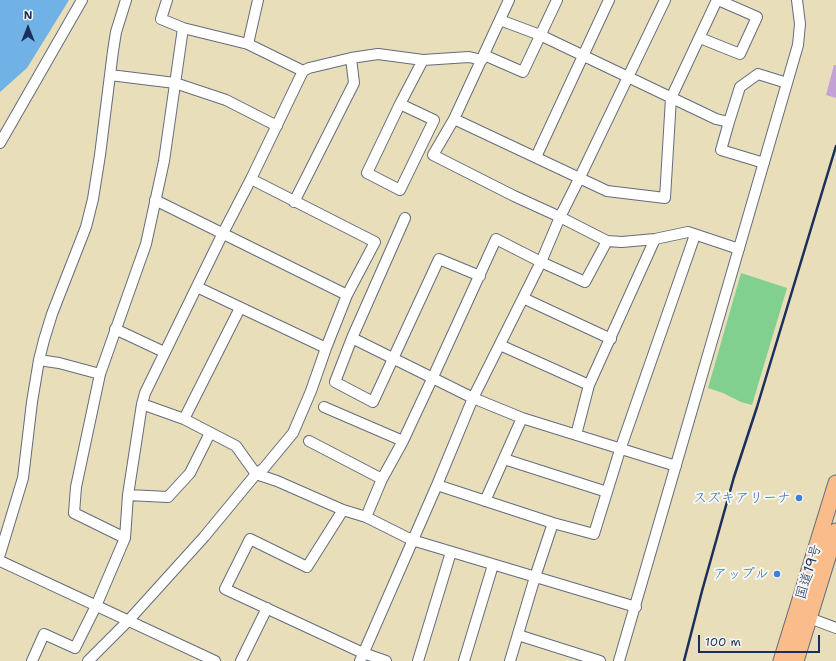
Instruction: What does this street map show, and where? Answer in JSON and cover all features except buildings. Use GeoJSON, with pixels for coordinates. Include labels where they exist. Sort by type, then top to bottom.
{"type":"FeatureCollection","features":[{"type":"Feature","properties":{"kind":"highway","name":"国道19号"},"geometry":{"type":"LineString","coordinates":[[796,661],[803,615],[832,507],[836,483]]}},
{"type":"Feature","properties":{"kind":"highway","name":"国道19号"},"geometry":{"type":"LineString","coordinates":[[781,661],[803,615],[836,531]]}},
{"type":"Feature","properties":{"kind":"street"},"geometry":{"type":"LineString","coordinates":[[0,143],[82,0]]}},
{"type":"Feature","properties":{"kind":"street"},"geometry":{"type":"LineString","coordinates":[[0,554],[23,478],[39,360],[52,314],[88,220],[93,199],[116,32],[126,0]]}},
{"type":"Feature","properties":{"kind":"street"},"geometry":{"type":"LineString","coordinates":[[167,0],[161,19],[184,28],[248,44],[303,71]]}},
{"type":"Feature","properties":{"kind":"street"},"geometry":{"type":"LineString","coordinates":[[248,44],[258,0]]}},
{"type":"Feature","properties":{"kind":"street"},"geometry":{"type":"LineString","coordinates":[[509,0],[454,118],[433,154],[514,196],[607,241],[622,242],[655,239],[688,232],[740,249]]}},
{"type":"Feature","properties":{"kind":"street"},"geometry":{"type":"LineString","coordinates":[[75,648],[96,606],[125,538],[128,495],[145,393],[303,71],[309,68],[351,58],[378,54],[422,60],[469,57],[483,58],[523,72],[557,0]]}},
{"type":"Feature","properties":{"kind":"street"},"geometry":{"type":"LineString","coordinates":[[536,157],[609,0]]}},
{"type":"Feature","properties":{"kind":"street"},"geometry":{"type":"LineString","coordinates":[[361,657],[437,485],[473,398],[541,262],[560,217],[665,0]]}},
{"type":"Feature","properties":{"kind":"street"},"geometry":{"type":"LineString","coordinates":[[454,118],[607,190],[665,198],[671,98],[717,0],[757,17],[740,54],[700,38]]}},
{"type":"Feature","properties":{"kind":"street"},"geometry":{"type":"LineString","coordinates":[[619,661],[636,607],[798,45],[800,24],[797,0]]}},
{"type":"Feature","properties":{"kind":"street"},"geometry":{"type":"LineString","coordinates":[[500,20],[540,35],[716,119],[729,122]]}},
{"type":"Feature","properties":{"kind":"street"},"geometry":{"type":"LineString","coordinates":[[125,538],[74,513],[76,487],[100,374],[146,244],[164,161],[184,28]]}},
{"type":"Feature","properties":{"kind":"street"},"geometry":{"type":"LineString","coordinates":[[294,202],[354,83],[351,58]]}},
{"type":"Feature","properties":{"kind":"street"},"geometry":{"type":"LineString","coordinates":[[400,104],[434,120],[400,190],[367,173],[400,104],[422,60]]}},
{"type":"Feature","properties":{"kind":"street"},"geometry":{"type":"LineString","coordinates":[[764,163],[721,150],[729,122],[740,87],[758,74],[787,83]]}},
{"type":"Feature","properties":{"kind":"street"},"geometry":{"type":"LineString","coordinates":[[110,75],[175,83],[226,100],[277,126]]}},
{"type":"Feature","properties":{"kind":"street"},"geometry":{"type":"LineString","coordinates":[[32,661],[44,634],[75,648],[87,661],[128,621],[204,537],[256,474],[264,468],[293,433],[311,391],[347,295],[375,242],[251,179]]}},
{"type":"Feature","properties":{"kind":"street"},"geometry":{"type":"LineString","coordinates":[[155,200],[347,295]]}},
{"type":"Feature","properties":{"kind":"street"},"geometry":{"type":"LineString","coordinates":[[405,218],[352,338],[335,382],[373,402],[439,260],[480,276]]}},
{"type":"Feature","properties":{"kind":"street"},"geometry":{"type":"LineString","coordinates":[[437,485],[553,523],[594,534],[620,450],[695,235]]}},
{"type":"Feature","properties":{"kind":"street"},"geometry":{"type":"LineString","coordinates":[[366,517],[382,479],[403,441],[434,377],[496,239],[585,282],[607,241]]}},
{"type":"Feature","properties":{"kind":"street"},"geometry":{"type":"LineString","coordinates":[[576,435],[589,385],[655,239]]}},
{"type":"Feature","properties":{"kind":"street"},"geometry":{"type":"LineString","coordinates":[[197,287],[326,348]]}},
{"type":"Feature","properties":{"kind":"street"},"geometry":{"type":"LineString","coordinates":[[523,298],[611,339]]}},
{"type":"Feature","properties":{"kind":"street"},"geometry":{"type":"LineString","coordinates":[[184,419],[240,308]]}},
{"type":"Feature","properties":{"kind":"street"},"geometry":{"type":"LineString","coordinates":[[115,329],[164,352]]}},
{"type":"Feature","properties":{"kind":"street"},"geometry":{"type":"LineString","coordinates":[[352,338],[434,377],[473,398],[522,418],[620,450],[676,466]]}},
{"type":"Feature","properties":{"kind":"street"},"geometry":{"type":"LineString","coordinates":[[500,345],[589,385]]}},
{"type":"Feature","properties":{"kind":"street"},"geometry":{"type":"LineString","coordinates":[[39,360],[59,363],[100,374]]}},
{"type":"Feature","properties":{"kind":"street"},"geometry":{"type":"LineString","coordinates":[[142,404],[184,419],[236,446],[256,474],[277,481],[343,510],[366,517],[412,540],[636,607]]}},
{"type":"Feature","properties":{"kind":"street"},"geometry":{"type":"LineString","coordinates":[[324,407],[403,441]]}},
{"type":"Feature","properties":{"kind":"street"},"geometry":{"type":"LineString","coordinates":[[485,501],[522,418]]}},
{"type":"Feature","properties":{"kind":"street"},"geometry":{"type":"LineString","coordinates":[[128,495],[168,497],[190,473],[210,433]]}},
{"type":"Feature","properties":{"kind":"street"},"geometry":{"type":"LineString","coordinates":[[309,441],[382,479]]}},
{"type":"Feature","properties":{"kind":"street"},"geometry":{"type":"LineString","coordinates":[[504,459],[607,492]]}},
{"type":"Feature","properties":{"kind":"street"},"geometry":{"type":"LineString","coordinates":[[343,510],[307,567],[250,539],[225,589],[267,608],[361,657],[386,661]]}},
{"type":"Feature","properties":{"kind":"street"},"geometry":{"type":"LineString","coordinates":[[510,661],[535,576],[553,523]]}},
{"type":"Feature","properties":{"kind":"street"},"geometry":{"type":"LineString","coordinates":[[418,661],[451,552]]}},
{"type":"Feature","properties":{"kind":"street"},"geometry":{"type":"LineString","coordinates":[[0,561],[214,661]]}},
{"type":"Feature","properties":{"kind":"street"},"geometry":{"type":"LineString","coordinates":[[464,661],[493,564]]}},
{"type":"Feature","properties":{"kind":"street"},"geometry":{"type":"LineString","coordinates":[[241,661],[267,608]]}},
{"type":"Feature","properties":{"kind":"street"},"geometry":{"type":"LineString","coordinates":[[803,615],[836,628]]}},
{"type":"Feature","properties":{"kind":"street"},"geometry":{"type":"LineString","coordinates":[[518,635],[600,661]]}},
{"type":"Feature","properties":{"kind":"green space"},"geometry":{"type":"Polygon","coordinates":[[[741,273],[787,288],[752,405],[708,388],[741,273]]]}},
{"type":"Feature","properties":{"kind":"water"},"geometry":{"type":"Polygon","coordinates":[[[0,0],[69,0],[27,68],[0,92],[0,0]]]}},
{"type":"Feature","properties":{"kind":"railway"},"geometry":{"type":"LineString","coordinates":[[684,661],[734,477],[757,407],[836,146]]}},
{"type":"Feature","properties":{"kind":"place","name":"スズキアリーナ"},"geometry":{"type":"Point","coordinates":[799,498]}},
{"type":"Feature","properties":{"kind":"place","name":"アップル"},"geometry":{"type":"Point","coordinates":[777,574]}}]}
